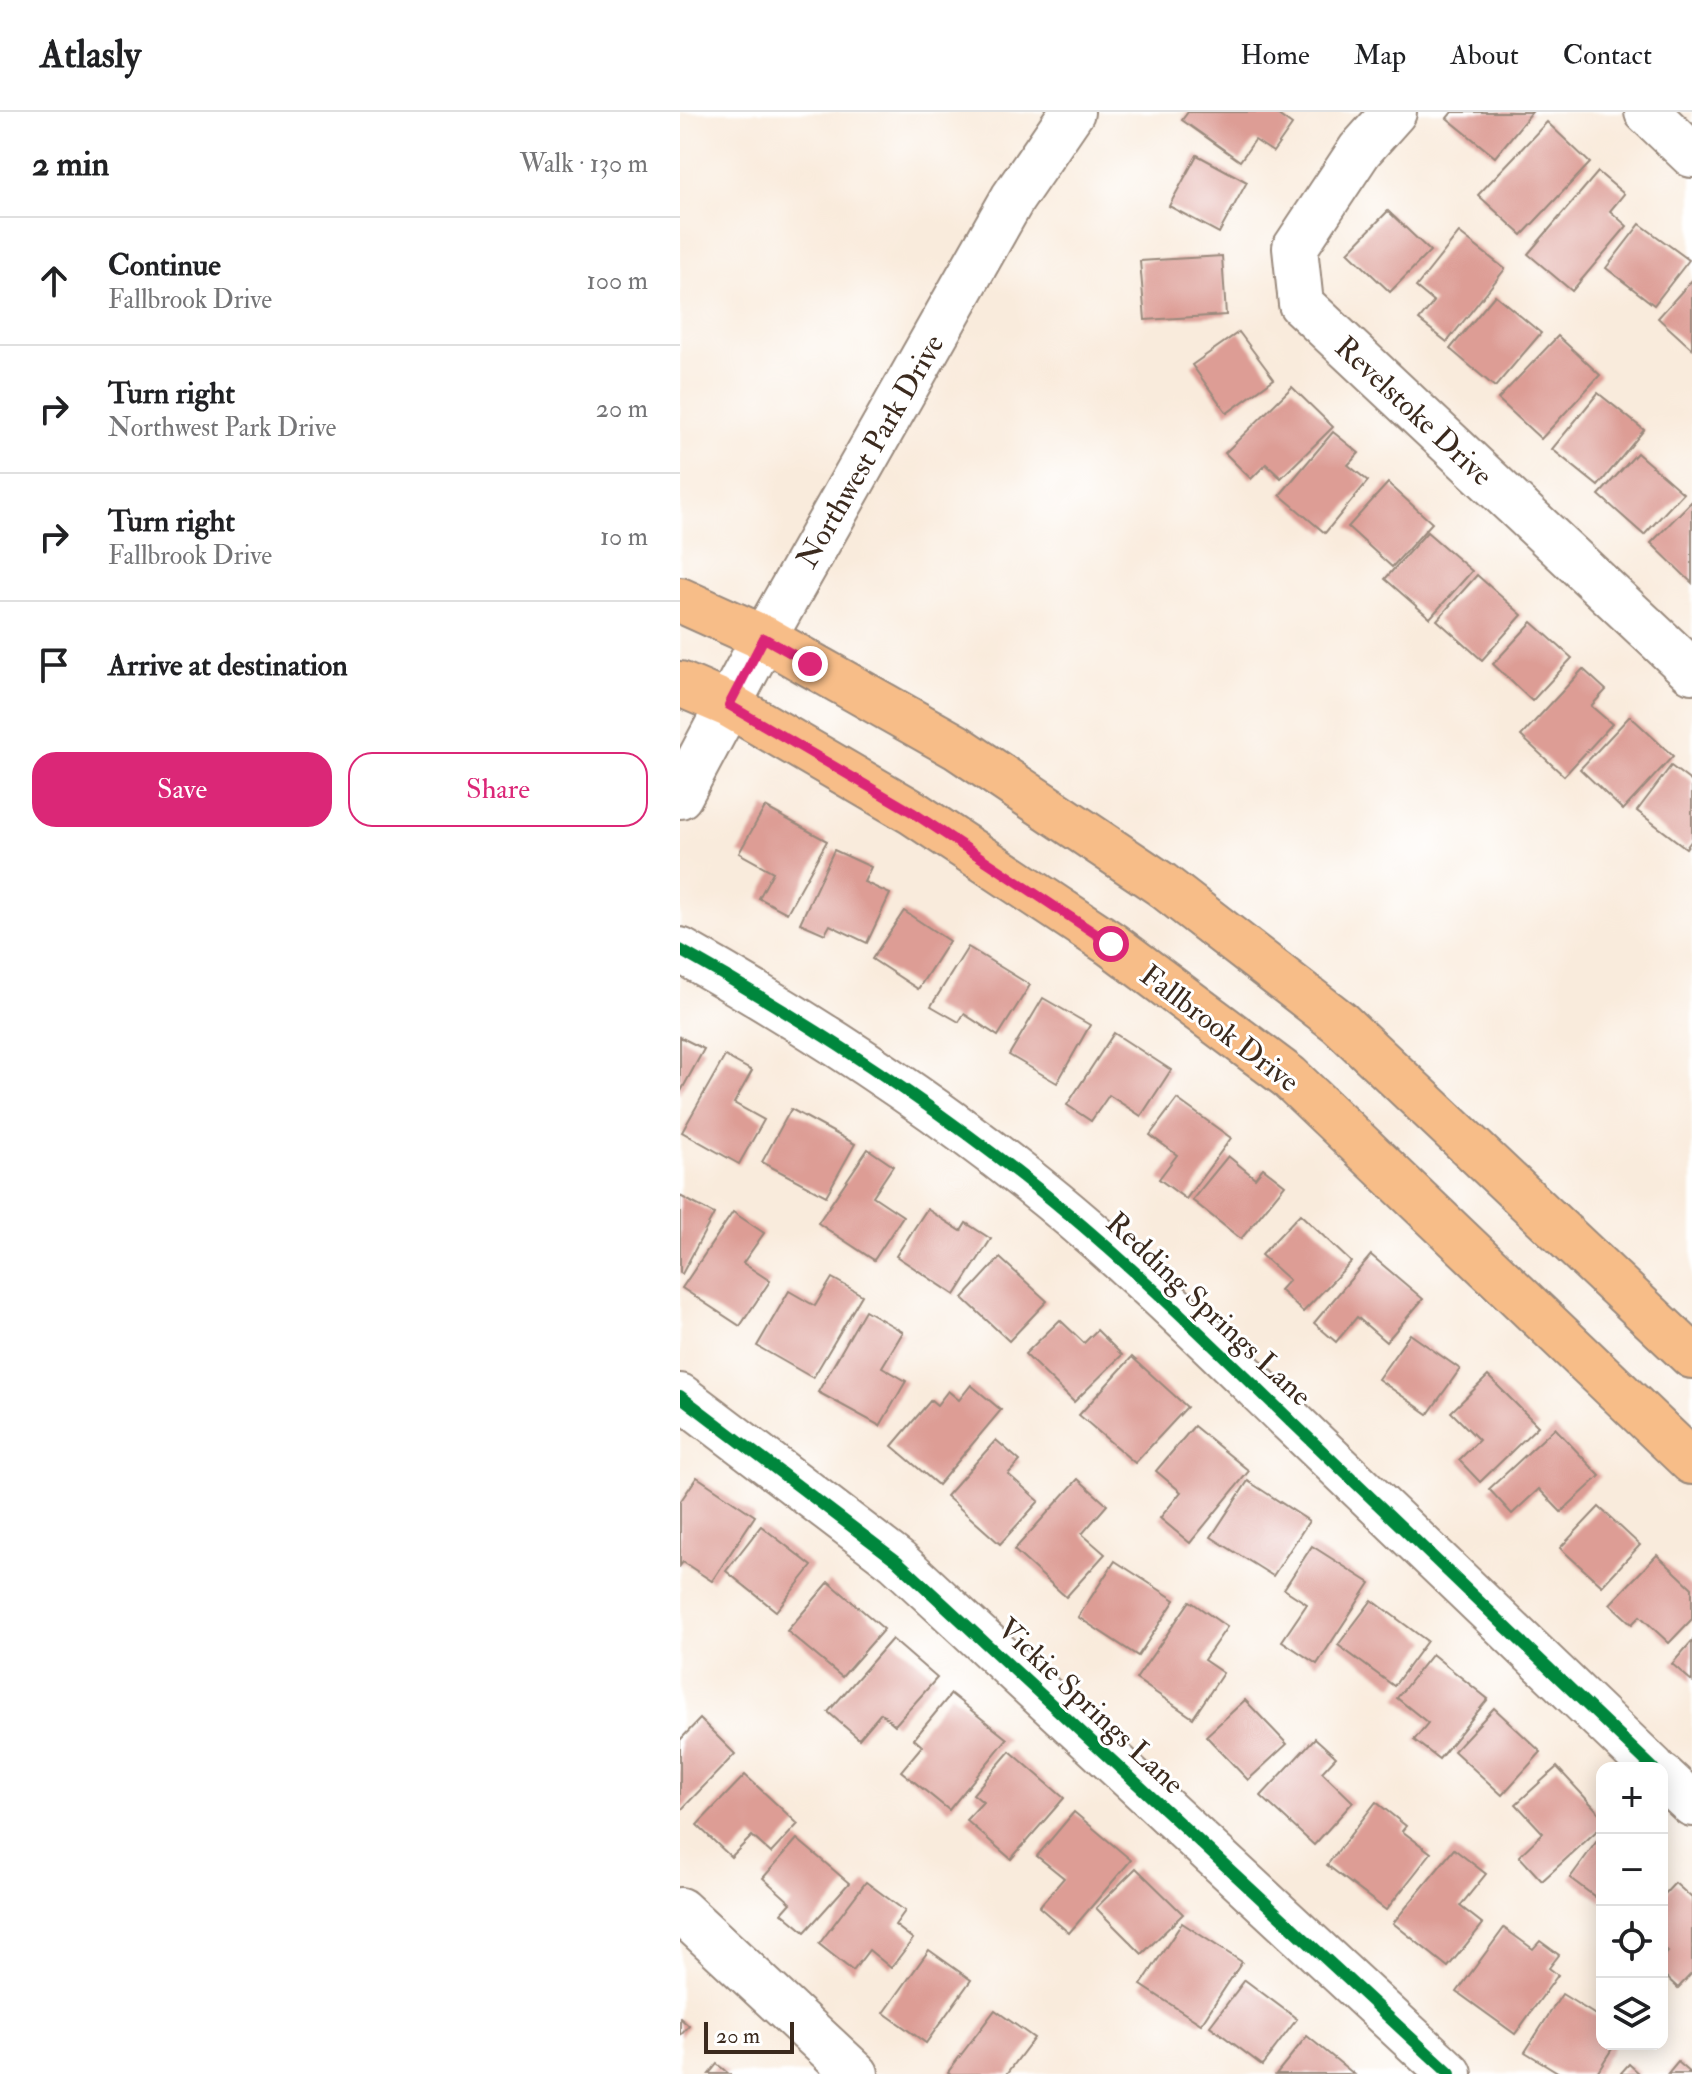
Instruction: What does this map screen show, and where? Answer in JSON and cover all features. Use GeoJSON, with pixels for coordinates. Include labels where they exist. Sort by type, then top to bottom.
{"type":"FeatureCollection","features":[{"type":"Feature","properties":{"kind":"main road"},"geometry":{"type":"LineString","coordinates":[[680,600],[764,638],[957,747],[1173,893],[1339,1022],[1692,1356]]}},
{"type":"Feature","properties":{"kind":"main road","name":"Fallbrook Drive"},"geometry":{"type":"LineString","coordinates":[[680,684],[729,705],[912,812],[1111,944],[1289,1077],[1692,1462]]}},
{"type":"Feature","properties":{"kind":"street","name":"Northwest Park Drive"},"geometry":{"type":"LineString","coordinates":[[680,796],[764,638],[1013,198],[1072,112]]}},
{"type":"Feature","properties":{"kind":"street","name":"Revelstoke Drive"},"geometry":{"type":"LineString","coordinates":[[1394,112],[1360,150],[1295,248],[1301,304],[1692,671]]}},
{"type":"Feature","properties":{"kind":"street"},"geometry":{"type":"LineString","coordinates":[[1647,112],[1692,155]]}},
{"type":"Feature","properties":{"kind":"street","name":"Redding Springs Lane"},"geometry":{"type":"LineString","coordinates":[[680,950],[812,1028],[944,1117],[1029,1181],[1110,1250],[1227,1359],[1647,1762]]}},
{"type":"Feature","properties":{"kind":"street","name":"Vickie Springs Lane"},"geometry":{"type":"LineString","coordinates":[[680,1396],[897,1561],[1450,2074]]}},
{"type":"Feature","properties":{"kind":"street"},"geometry":{"type":"LineString","coordinates":[[1668,1782],[1692,1804]]}},
{"type":"Feature","properties":{"kind":"street"},"geometry":{"type":"LineString","coordinates":[[680,1910],[856,2074]]}},
{"type":"Feature","properties":{"kind":"building"},"geometry":{"type":"Polygon","coordinates":[[[1188,112],[1274,112],[1292,125],[1273,152],[1255,140],[1240,161],[1182,120],[1188,112]]]}},
{"type":"Feature","properties":{"kind":"building"},"geometry":{"type":"Polygon","coordinates":[[[1452,112],[1532,112],[1495,157],[1447,118],[1452,112]]]}},
{"type":"Feature","properties":{"kind":"building"},"geometry":{"type":"Polygon","coordinates":[[[1547,122],[1590,163],[1522,235],[1478,195],[1547,122]]]}},
{"type":"Feature","properties":{"kind":"building"},"geometry":{"type":"Polygon","coordinates":[[[1197,155],[1247,182],[1219,233],[1169,206],[1197,155]]]}},
{"type":"Feature","properties":{"kind":"building"},"geometry":{"type":"Polygon","coordinates":[[[1598,172],[1624,194],[1610,211],[1627,226],[1572,291],[1528,254],[1598,172]]]}},
{"type":"Feature","properties":{"kind":"building"},"geometry":{"type":"Polygon","coordinates":[[[1388,211],[1430,251],[1390,292],[1348,252],[1388,211]]]}},
{"type":"Feature","properties":{"kind":"building"},"geometry":{"type":"Polygon","coordinates":[[[1640,224],[1689,260],[1654,305],[1606,268],[1640,224]]]}},
{"type":"Feature","properties":{"kind":"building"},"geometry":{"type":"Polygon","coordinates":[[[1459,233],[1505,269],[1447,342],[1419,320],[1434,302],[1416,287],[1459,233]]]}},
{"type":"Feature","properties":{"kind":"building"},"geometry":{"type":"Polygon","coordinates":[[[1222,256],[1226,315],[1145,320],[1140,261],[1222,256]]]}},
{"type":"Feature","properties":{"kind":"building"},"geometry":{"type":"Polygon","coordinates":[[[1692,280],[1692,349],[1658,318],[1692,280]]]}},
{"type":"Feature","properties":{"kind":"building"},"geometry":{"type":"Polygon","coordinates":[[[1495,295],[1541,333],[1495,387],[1450,349],[1495,295]]]}},
{"type":"Feature","properties":{"kind":"building"},"geometry":{"type":"Polygon","coordinates":[[[1239,332],[1274,379],[1227,413],[1192,365],[1239,332]]]}},
{"type":"Feature","properties":{"kind":"building"},"geometry":{"type":"Polygon","coordinates":[[[1558,336],[1600,375],[1541,439],[1498,399],[1558,336]]]}},
{"type":"Feature","properties":{"kind":"building"},"geometry":{"type":"Polygon","coordinates":[[[1292,387],[1333,427],[1281,478],[1266,464],[1251,479],[1225,453],[1292,387]]]}},
{"type":"Feature","properties":{"kind":"building"},"geometry":{"type":"Polygon","coordinates":[[[1598,393],[1644,430],[1598,486],[1552,449],[1598,393]]]}},
{"type":"Feature","properties":{"kind":"building"},"geometry":{"type":"Polygon","coordinates":[[[1333,432],[1359,453],[1348,465],[1368,481],[1325,533],[1280,495],[1333,432]]]}},
{"type":"Feature","properties":{"kind":"building"},"geometry":{"type":"Polygon","coordinates":[[[1637,453],[1683,493],[1644,535],[1599,495],[1637,453]]]}},
{"type":"Feature","properties":{"kind":"building"},"geometry":{"type":"Polygon","coordinates":[[[1388,483],[1432,523],[1392,567],[1348,527],[1388,483]]]}},
{"type":"Feature","properties":{"kind":"building"},"geometry":{"type":"Polygon","coordinates":[[[1692,501],[1692,583],[1651,543],[1692,501]]]}},
{"type":"Feature","properties":{"kind":"building"},"geometry":{"type":"Polygon","coordinates":[[[1427,532],[1472,571],[1430,618],[1385,579],[1427,532]]]}},
{"type":"Feature","properties":{"kind":"building"},"geometry":{"type":"Polygon","coordinates":[[[1477,575],[1522,615],[1482,660],[1437,620],[1477,575]]]}},
{"type":"Feature","properties":{"kind":"building"},"geometry":{"type":"Polygon","coordinates":[[[1532,622],[1572,658],[1532,701],[1493,664],[1532,622]]]}},
{"type":"Feature","properties":{"kind":"building"},"geometry":{"type":"Polygon","coordinates":[[[1583,669],[1606,690],[1591,706],[1612,724],[1564,776],[1521,736],[1583,669]]]}},
{"type":"Feature","properties":{"kind":"building"},"geometry":{"type":"Polygon","coordinates":[[[1630,716],[1673,756],[1623,810],[1580,769],[1630,716]]]}},
{"type":"Feature","properties":{"kind":"building"},"geometry":{"type":"Polygon","coordinates":[[[1671,766],[1692,782],[1692,840],[1686,848],[1637,811],[1671,766]]]}},
{"type":"Feature","properties":{"kind":"building"},"geometry":{"type":"Polygon","coordinates":[[[765,807],[827,841],[787,913],[759,898],[773,872],[739,853],[765,807]]]}},
{"type":"Feature","properties":{"kind":"building"},"geometry":{"type":"Polygon","coordinates":[[[834,850],[871,867],[864,882],[890,894],[867,943],[830,925],[825,934],[800,923],[834,850]]]}},
{"type":"Feature","properties":{"kind":"building"},"geometry":{"type":"Polygon","coordinates":[[[904,911],[949,941],[918,989],[872,959],[904,911]]]}},
{"type":"Feature","properties":{"kind":"building"},"geometry":{"type":"Polygon","coordinates":[[[968,947],[1030,985],[998,1036],[964,1014],[959,1022],[931,1006],[968,947]]]}},
{"type":"Feature","properties":{"kind":"building"},"geometry":{"type":"Polygon","coordinates":[[[1043,998],[1090,1025],[1057,1083],[1009,1055],[1043,998]]]}},
{"type":"Feature","properties":{"kind":"building"},"geometry":{"type":"Polygon","coordinates":[[[1114,1033],[1171,1070],[1141,1116],[1109,1095],[1091,1121],[1067,1105],[1114,1033]]]}},
{"type":"Feature","properties":{"kind":"building"},"geometry":{"type":"Polygon","coordinates":[[[680,1037],[704,1049],[680,1093],[680,1037]]]}},
{"type":"Feature","properties":{"kind":"building"},"geometry":{"type":"Polygon","coordinates":[[[725,1056],[752,1071],[734,1103],[764,1120],[739,1164],[682,1132],[725,1056]]]}},
{"type":"Feature","properties":{"kind":"building"},"geometry":{"type":"Polygon","coordinates":[[[1177,1099],[1231,1138],[1186,1199],[1159,1179],[1177,1155],[1150,1135],[1177,1099]]]}},
{"type":"Feature","properties":{"kind":"building"},"geometry":{"type":"Polygon","coordinates":[[[791,1109],[855,1144],[826,1196],[762,1162],[791,1109]]]}},
{"type":"Feature","properties":{"kind":"building"},"geometry":{"type":"Polygon","coordinates":[[[868,1149],[893,1166],[873,1196],[903,1216],[874,1260],[818,1223],[868,1149]]]}},
{"type":"Feature","properties":{"kind":"building"},"geometry":{"type":"Polygon","coordinates":[[[1228,1156],[1255,1178],[1263,1168],[1285,1185],[1241,1239],[1192,1200],[1228,1156]]]}},
{"type":"Feature","properties":{"kind":"building"},"geometry":{"type":"Polygon","coordinates":[[[680,1196],[714,1214],[682,1274],[680,1273],[680,1196]]]}},
{"type":"Feature","properties":{"kind":"building"},"geometry":{"type":"Polygon","coordinates":[[[927,1209],[961,1231],[966,1223],[991,1239],[955,1295],[896,1256],[927,1209]]]}},
{"type":"Feature","properties":{"kind":"building"},"geometry":{"type":"Polygon","coordinates":[[[733,1212],[764,1233],[743,1263],[770,1281],[740,1326],[682,1288],[733,1212]]]}},
{"type":"Feature","properties":{"kind":"building"},"geometry":{"type":"Polygon","coordinates":[[[1300,1214],[1351,1262],[1303,1312],[1280,1290],[1289,1280],[1261,1255],[1300,1214]]]}},
{"type":"Feature","properties":{"kind":"building"},"geometry":{"type":"Polygon","coordinates":[[[1371,1255],[1423,1299],[1386,1342],[1357,1317],[1336,1342],[1314,1323],[1371,1255]]]}},
{"type":"Feature","properties":{"kind":"building"},"geometry":{"type":"Polygon","coordinates":[[[1000,1258],[1047,1301],[1009,1341],[963,1298],[1000,1258]]]}},
{"type":"Feature","properties":{"kind":"building"},"geometry":{"type":"Polygon","coordinates":[[[832,1278],[862,1295],[813,1378],[757,1346],[789,1291],[815,1306],[832,1278]]]}},
{"type":"Feature","properties":{"kind":"building"},"geometry":{"type":"Polygon","coordinates":[[[865,1310],[903,1332],[882,1367],[906,1381],[880,1426],[818,1392],[865,1310]]]}},
{"type":"Feature","properties":{"kind":"building"},"geometry":{"type":"Polygon","coordinates":[[[1060,1320],[1084,1343],[1097,1330],[1122,1355],[1074,1402],[1025,1354],[1060,1320]]]}},
{"type":"Feature","properties":{"kind":"building"},"geometry":{"type":"Polygon","coordinates":[[[1410,1334],[1460,1369],[1428,1414],[1378,1379],[1410,1334]]]}},
{"type":"Feature","properties":{"kind":"building"},"geometry":{"type":"Polygon","coordinates":[[[1132,1357],[1187,1407],[1135,1463],[1079,1415],[1132,1357]]]}},
{"type":"Feature","properties":{"kind":"building"},"geometry":{"type":"Polygon","coordinates":[[[1488,1376],[1538,1426],[1480,1482],[1459,1460],[1479,1440],[1451,1412],[1488,1376]]]}},
{"type":"Feature","properties":{"kind":"building"},"geometry":{"type":"Polygon","coordinates":[[[971,1385],[1001,1410],[938,1485],[892,1446],[931,1400],[937,1405],[948,1391],[959,1400],[971,1385]]]}},
{"type":"Feature","properties":{"kind":"building"},"geometry":{"type":"Polygon","coordinates":[[[1194,1426],[1249,1471],[1190,1543],[1160,1518],[1181,1492],[1156,1471],[1194,1426]]]}},
{"type":"Feature","properties":{"kind":"building"},"geometry":{"type":"Polygon","coordinates":[[[1555,1428],[1600,1476],[1561,1512],[1539,1489],[1512,1514],[1489,1489],[1555,1428]]]}},
{"type":"Feature","properties":{"kind":"building"},"geometry":{"type":"Polygon","coordinates":[[[996,1440],[1020,1461],[1008,1474],[1039,1501],[1000,1544],[946,1496],[996,1440]]]}},
{"type":"Feature","properties":{"kind":"building"},"geometry":{"type":"Polygon","coordinates":[[[697,1477],[755,1516],[712,1581],[683,1562],[680,1566],[680,1502],[697,1477]]]}},
{"type":"Feature","properties":{"kind":"building"},"geometry":{"type":"Polygon","coordinates":[[[1078,1479],[1107,1505],[1082,1534],[1105,1554],[1066,1597],[1014,1550],[1078,1479]]]}},
{"type":"Feature","properties":{"kind":"building"},"geometry":{"type":"Polygon","coordinates":[[[1248,1481],[1309,1521],[1273,1576],[1211,1537],[1248,1481]]]}},
{"type":"Feature","properties":{"kind":"building"},"geometry":{"type":"Polygon","coordinates":[[[1599,1507],[1640,1545],[1602,1586],[1560,1548],[1599,1507]]]}},
{"type":"Feature","properties":{"kind":"building"},"geometry":{"type":"Polygon","coordinates":[[[761,1526],[812,1566],[776,1611],[726,1571],[761,1526]]]}},
{"type":"Feature","properties":{"kind":"building"},"geometry":{"type":"Polygon","coordinates":[[[1312,1546],[1370,1583],[1317,1664],[1282,1641],[1307,1604],[1284,1589],[1312,1546]]]}},
{"type":"Feature","properties":{"kind":"building"},"geometry":{"type":"Polygon","coordinates":[[[1657,1555],[1692,1588],[1692,1619],[1669,1643],[1640,1616],[1632,1624],[1610,1604],[1657,1555]]]}},
{"type":"Feature","properties":{"kind":"building"},"geometry":{"type":"Polygon","coordinates":[[[1115,1561],[1175,1600],[1138,1656],[1078,1617],[1115,1561]]]}},
{"type":"Feature","properties":{"kind":"building"},"geometry":{"type":"Polygon","coordinates":[[[829,1582],[884,1629],[842,1677],[787,1631],[829,1582]]]}},
{"type":"Feature","properties":{"kind":"building"},"geometry":{"type":"Polygon","coordinates":[[[1372,1600],[1427,1641],[1394,1686],[1338,1645],[1372,1600]]]}},
{"type":"Feature","properties":{"kind":"building"},"geometry":{"type":"Polygon","coordinates":[[[1190,1601],[1227,1627],[1204,1660],[1223,1673],[1193,1718],[1136,1679],[1190,1601]]]}},
{"type":"Feature","properties":{"kind":"building"},"geometry":{"type":"Polygon","coordinates":[[[892,1639],[937,1678],[895,1725],[881,1713],[859,1739],[828,1712],[892,1639]]]}},
{"type":"Feature","properties":{"kind":"building"},"geometry":{"type":"Polygon","coordinates":[[[1692,1641],[1692,1681],[1672,1664],[1692,1641]]]}},
{"type":"Feature","properties":{"kind":"building"},"geometry":{"type":"Polygon","coordinates":[[[1432,1654],[1488,1699],[1439,1759],[1414,1740],[1428,1723],[1397,1698],[1432,1654]]]}},
{"type":"Feature","properties":{"kind":"building"},"geometry":{"type":"Polygon","coordinates":[[[951,1694],[1007,1739],[949,1810],[901,1771],[922,1746],[914,1739],[951,1694]]]}},
{"type":"Feature","properties":{"kind":"building"},"geometry":{"type":"Polygon","coordinates":[[[1245,1700],[1287,1744],[1248,1780],[1206,1736],[1245,1700]]]}},
{"type":"Feature","properties":{"kind":"building"},"geometry":{"type":"Polygon","coordinates":[[[1494,1708],[1541,1752],[1502,1795],[1454,1751],[1494,1708]]]}},
{"type":"Feature","properties":{"kind":"building"},"geometry":{"type":"Polygon","coordinates":[[[700,1719],[735,1754],[680,1811],[680,1740],[700,1719]]]}},
{"type":"Feature","properties":{"kind":"building"},"geometry":{"type":"Polygon","coordinates":[[[1315,1738],[1336,1757],[1322,1772],[1353,1802],[1314,1845],[1261,1796],[1315,1738]]]}},
{"type":"Feature","properties":{"kind":"building"},"geometry":{"type":"Polygon","coordinates":[[[1010,1751],[1064,1798],[1011,1859],[966,1820],[983,1802],[973,1794],[1010,1751]]]}},
{"type":"Feature","properties":{"kind":"building"},"geometry":{"type":"Polygon","coordinates":[[[1557,1767],[1596,1809],[1596,1832],[1542,1881],[1519,1856],[1543,1833],[1516,1804],[1557,1767]]]}},
{"type":"Feature","properties":{"kind":"building"},"geometry":{"type":"Polygon","coordinates":[[[745,1775],[798,1824],[771,1853],[752,1836],[731,1857],[697,1825],[745,1775]]]}},
{"type":"Feature","properties":{"kind":"building"},"geometry":{"type":"Polygon","coordinates":[[[1376,1802],[1406,1826],[1402,1831],[1431,1853],[1386,1910],[1327,1865],[1376,1802]]]}},
{"type":"Feature","properties":{"kind":"building"},"geometry":{"type":"Polygon","coordinates":[[[1074,1812],[1131,1860],[1069,1933],[1039,1907],[1064,1878],[1037,1856],[1074,1812]]]}},
{"type":"Feature","properties":{"kind":"building"},"geometry":{"type":"Polygon","coordinates":[[[797,1839],[849,1883],[805,1932],[782,1913],[791,1903],[763,1878],[797,1839]]]}},
{"type":"Feature","properties":{"kind":"building"},"geometry":{"type":"Polygon","coordinates":[[[1596,1842],[1596,1898],[1570,1878],[1596,1842]]]}},
{"type":"Feature","properties":{"kind":"building"},"geometry":{"type":"Polygon","coordinates":[[[1454,1849],[1486,1874],[1460,1906],[1483,1924],[1448,1967],[1393,1923],[1454,1849]]]}},
{"type":"Feature","properties":{"kind":"building"},"geometry":{"type":"Polygon","coordinates":[[[1136,1868],[1183,1914],[1142,1954],[1096,1908],[1136,1868]]]}},
{"type":"Feature","properties":{"kind":"building"},"geometry":{"type":"Polygon","coordinates":[[[866,1882],[905,1911],[895,1925],[913,1939],[891,1968],[869,1950],[853,1971],[819,1944],[866,1882]]]}},
{"type":"Feature","properties":{"kind":"building"},"geometry":{"type":"Polygon","coordinates":[[[1675,1883],[1692,1898],[1692,1973],[1678,1988],[1668,1979],[1668,1891],[1675,1883]]]}},
{"type":"Feature","properties":{"kind":"building"},"geometry":{"type":"Polygon","coordinates":[[[1182,1923],[1242,1962],[1201,2024],[1141,1985],[1182,1923]]]}},
{"type":"Feature","properties":{"kind":"building"},"geometry":{"type":"Polygon","coordinates":[[[1504,1928],[1533,1949],[1540,1941],[1559,1955],[1549,1968],[1558,1975],[1515,2034],[1457,1992],[1504,1928]]]}},
{"type":"Feature","properties":{"kind":"building"},"geometry":{"type":"Polygon","coordinates":[[[929,1950],[971,1980],[926,2043],[884,2013],[929,1950]]]}},
{"type":"Feature","properties":{"kind":"building"},"geometry":{"type":"Polygon","coordinates":[[[1245,1980],[1297,2019],[1262,2065],[1210,2026],[1245,1980]]]}},
{"type":"Feature","properties":{"kind":"building"},"geometry":{"type":"Polygon","coordinates":[[[1562,1994],[1596,2015],[1596,2050],[1611,2050],[1596,2074],[1561,2074],[1525,2052],[1562,1994]]]}},
{"type":"Feature","properties":{"kind":"building"},"geometry":{"type":"Polygon","coordinates":[[[995,2010],[1034,2038],[1007,2074],[948,2072],[995,2010]]]}},
{"type":"Feature","properties":{"kind":"building"},"geometry":{"type":"Polygon","coordinates":[[[680,2018],[689,2026],[680,2036],[680,2018]]]}},
{"type":"Feature","properties":{"kind":"building"},"geometry":{"type":"Polygon","coordinates":[[[1307,2036],[1354,2074],[1276,2074],[1307,2036]]]}},
{"type":"Feature","properties":{"kind":"building"},"geometry":{"type":"Polygon","coordinates":[[[1678,2062],[1692,2074],[1668,2074],[1678,2062]]]}},
{"type":"Feature","properties":{"kind":"building"},"geometry":{"type":"Polygon","coordinates":[[[717,2064],[729,2074],[709,2074],[717,2064]]]}},
{"type":"Feature","properties":{"kind":"building"},"geometry":{"type":"Polygon","coordinates":[[[1629,2064],[1640,2074],[1620,2074],[1629,2064]]]}},
{"type":"Feature","properties":{"kind":"cycle path"},"geometry":{"type":"LineString","coordinates":[[680,950],[814,1030],[901,1087],[1062,1208],[1195,1328],[1647,1762]]}},
{"type":"Feature","properties":{"kind":"cycle path"},"geometry":{"type":"LineString","coordinates":[[680,1396],[897,1561],[1450,2074]]}},
{"type":"Feature","properties":{"kind":"route"},"geometry":{"type":"LineString","coordinates":[[810,664],[764,638],[729,705],[912,812],[1111,944]]}}]}
